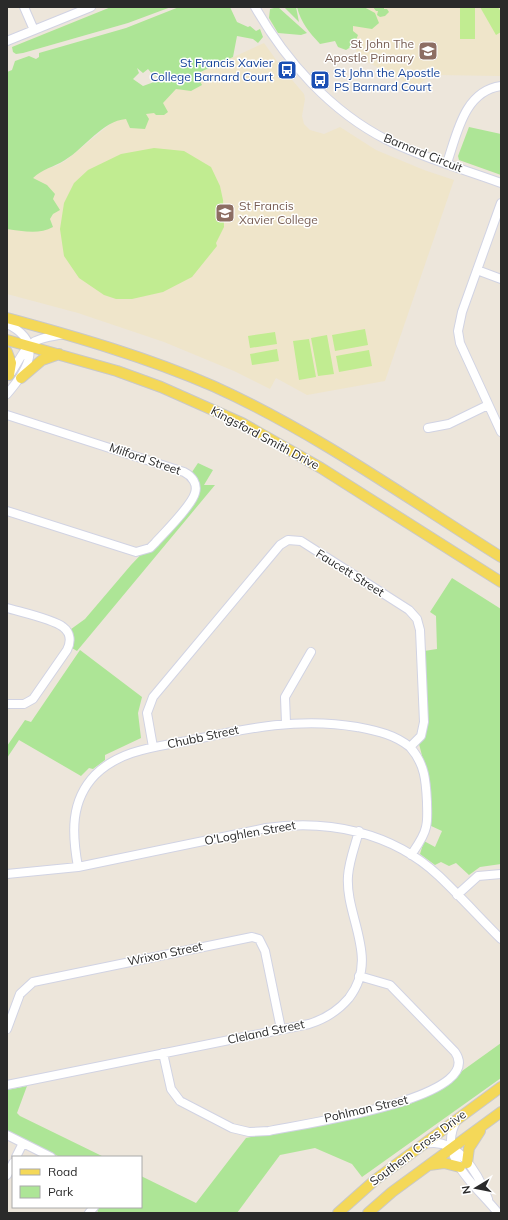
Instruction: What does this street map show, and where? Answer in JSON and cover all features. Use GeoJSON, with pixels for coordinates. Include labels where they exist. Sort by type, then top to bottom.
{"type":"FeatureCollection","features":[{"type":"Feature","properties":{"kind":"main road","name":"Kingsford Smith Drive"},"geometry":{"type":"LineString","coordinates":[[7,318],[124,351],[213,386],[278,418],[501,557]]}},
{"type":"Feature","properties":{"kind":"main road","name":"Kingsford Smith Drive"},"geometry":{"type":"LineString","coordinates":[[7,340],[61,354],[161,387],[268,437],[327,472],[501,582]]}},
{"type":"Feature","properties":{"kind":"main road"},"geometry":{"type":"LineString","coordinates":[[7,352],[11,363],[8,377]]}},
{"type":"Feature","properties":{"kind":"main road"},"geometry":{"type":"LineString","coordinates":[[21,378],[42,360],[61,354]]}},
{"type":"Feature","properties":{"kind":"main road","name":"Southern Cross Drive"},"geometry":{"type":"LineString","coordinates":[[338,1213],[374,1180],[501,1087]]}},
{"type":"Feature","properties":{"kind":"main road","name":"Southern Cross Drive"},"geometry":{"type":"LineString","coordinates":[[368,1213],[392,1192],[426,1166],[501,1112]]}},
{"type":"Feature","properties":{"kind":"main road"},"geometry":{"type":"LineString","coordinates":[[426,1166],[444,1163],[464,1165],[469,1148],[485,1124]]}},
{"type":"Feature","properties":{"kind":"street"},"geometry":{"type":"LineString","coordinates":[[24,7],[34,30]]}},
{"type":"Feature","properties":{"kind":"street"},"geometry":{"type":"LineString","coordinates":[[7,41],[91,7]]}},
{"type":"Feature","properties":{"kind":"street","name":"Barnard Circuit"},"geometry":{"type":"LineString","coordinates":[[255,7],[294,64],[335,106],[386,140],[501,183]]}},
{"type":"Feature","properties":{"kind":"street"},"geometry":{"type":"LineString","coordinates":[[447,163],[466,111],[476,98],[485,91],[501,86]]}},
{"type":"Feature","properties":{"kind":"street"},"geometry":{"type":"LineString","coordinates":[[501,203],[462,312],[458,331],[464,355],[501,432]]}},
{"type":"Feature","properties":{"kind":"street"},"geometry":{"type":"LineString","coordinates":[[477,270],[501,279]]}},
{"type":"Feature","properties":{"kind":"street"},"geometry":{"type":"LineString","coordinates":[[7,324],[25,336],[29,345],[28,365],[21,378],[7,394]]}},
{"type":"Feature","properties":{"kind":"street"},"geometry":{"type":"LineString","coordinates":[[8,377],[29,345],[34,340],[64,334]]}},
{"type":"Feature","properties":{"kind":"street"},"geometry":{"type":"LineString","coordinates":[[428,428],[449,424],[488,405]]}},
{"type":"Feature","properties":{"kind":"street","name":"Milford Street"},"geometry":{"type":"LineString","coordinates":[[7,415],[184,472],[193,479],[196,489],[192,500],[155,543],[150,548],[136,552],[7,511]]}},
{"type":"Feature","properties":{"kind":"street","name":"Faucett Street"},"geometry":{"type":"LineString","coordinates":[[153,747],[147,712],[153,697],[280,545],[291,540],[301,541],[409,610],[417,619],[420,630],[424,722],[421,736],[410,747]]}},
{"type":"Feature","properties":{"kind":"street"},"geometry":{"type":"LineString","coordinates":[[7,608],[58,624],[67,632],[70,640],[67,650],[32,699],[24,704],[7,704]]}},
{"type":"Feature","properties":{"kind":"street"},"geometry":{"type":"LineString","coordinates":[[286,723],[285,697],[311,652]]}},
{"type":"Feature","properties":{"kind":"street","name":"Chubb Street"},"geometry":{"type":"LineString","coordinates":[[78,866],[73,834],[73,823],[78,802],[93,777],[105,766],[119,757],[153,747],[286,723],[330,724],[370,730],[394,736],[410,747]]}},
{"type":"Feature","properties":{"kind":"street"},"geometry":{"type":"LineString","coordinates":[[410,747],[420,760],[425,776],[427,818],[426,827],[411,855]]}},
{"type":"Feature","properties":{"kind":"street","name":"O'Loghlen Street"},"geometry":{"type":"LineString","coordinates":[[8,872],[78,866],[285,825],[322,825],[359,832],[386,841],[411,855],[438,875],[501,939]]}},
{"type":"Feature","properties":{"kind":"street","name":"Cleland Street"},"geometry":{"type":"LineString","coordinates":[[7,1085],[308,1024],[333,1014],[353,992],[359,976],[361,948],[348,876],[359,832]]}},
{"type":"Feature","properties":{"kind":"street"},"geometry":{"type":"LineString","coordinates":[[458,895],[478,876],[501,874]]}},
{"type":"Feature","properties":{"kind":"street","name":"Wrixon Street"},"geometry":{"type":"LineString","coordinates":[[7,1029],[20,994],[33,982],[252,937],[259,939],[265,951],[281,1029]]}},
{"type":"Feature","properties":{"kind":"street","name":"Pohlman Street"},"geometry":{"type":"LineString","coordinates":[[163,1053],[171,1089],[180,1101],[227,1125],[249,1132],[269,1131],[392,1105],[432,1090],[454,1076],[460,1063],[455,1052],[395,990],[383,983],[359,976]]}},
{"type":"Feature","properties":{"kind":"street"},"geometry":{"type":"LineString","coordinates":[[452,1147],[450,1137],[458,1118]]}},
{"type":"Feature","properties":{"kind":"street"},"geometry":{"type":"LineString","coordinates":[[7,1135],[49,1156]]}},
{"type":"Feature","properties":{"kind":"street"},"geometry":{"type":"LineString","coordinates":[[421,1145],[441,1142],[460,1153],[464,1165],[483,1185],[488,1200],[498,1213]]}},
{"type":"Feature","properties":{"kind":"street"},"geometry":{"type":"LineString","coordinates":[[16,1156],[23,1143]]}},
{"type":"Feature","properties":{"kind":"street"},"geometry":{"type":"LineString","coordinates":[[7,1174],[12,1165]]}},
{"type":"Feature","properties":{"kind":"shaded area","name":"St John The Apostle Primary"},"geometry":{"type":"Polygon","coordinates":[[[344,7],[501,7],[501,76],[434,75],[421,83],[418,89],[358,57],[344,7]]]}},
{"type":"Feature","properties":{"kind":"shaded area","name":"St Francis Xavier College"},"geometry":{"type":"Polygon","coordinates":[[[264,43],[282,68],[304,94],[305,99],[302,116],[304,124],[310,130],[324,134],[340,127],[376,150],[424,170],[454,180],[385,381],[307,395],[276,378],[270,389],[234,371],[164,342],[78,313],[7,294],[7,176],[39,171],[56,166],[65,161],[120,116],[183,80],[264,43]]]}},
{"type":"Feature","properties":{"kind":"green space"},"geometry":{"type":"Polygon","coordinates":[[[111,7],[171,7],[128,23],[23,53],[16,54],[13,52],[12,47],[111,7]]]}},
{"type":"Feature","properties":{"kind":"green space"},"geometry":{"type":"Polygon","coordinates":[[[179,7],[230,7],[237,22],[248,27],[250,26],[256,31],[260,29],[263,37],[258,43],[253,39],[237,36],[233,57],[196,74],[202,85],[191,91],[176,89],[163,103],[168,112],[164,115],[156,115],[154,113],[146,114],[149,119],[145,129],[130,128],[126,119],[117,121],[101,130],[65,160],[40,172],[33,178],[47,185],[55,194],[53,199],[60,210],[53,214],[50,219],[53,227],[36,232],[7,229],[7,72],[12,70],[15,61],[29,56],[36,59],[39,57],[39,53],[126,28],[179,7]],[[137,68],[139,73],[133,79],[143,86],[154,82],[160,82],[160,77],[154,76],[148,69],[143,73],[137,68]]]}},
{"type":"Feature","properties":{"kind":"green space"},"geometry":{"type":"Polygon","coordinates":[[[278,7],[307,33],[301,35],[278,33],[269,18],[270,9],[278,7]]]}},
{"type":"Feature","properties":{"kind":"green space"},"geometry":{"type":"Polygon","coordinates":[[[284,7],[296,7],[299,22],[284,7]]]}},
{"type":"Feature","properties":{"kind":"green space"},"geometry":{"type":"Polygon","coordinates":[[[297,7],[364,7],[375,13],[379,23],[372,29],[353,26],[353,31],[358,35],[354,45],[346,50],[338,47],[335,41],[320,44],[306,27],[297,7]]]}},
{"type":"Feature","properties":{"kind":"green space"},"geometry":{"type":"Polygon","coordinates":[[[373,7],[384,7],[384,9],[387,9],[389,12],[385,16],[380,17],[377,15],[378,11],[376,11],[373,7]]]}},
{"type":"Feature","properties":{"kind":"green space"},"geometry":{"type":"Polygon","coordinates":[[[460,7],[475,7],[475,39],[460,39],[460,7]]]}},
{"type":"Feature","properties":{"kind":"green space"},"geometry":{"type":"Polygon","coordinates":[[[480,7],[498,7],[501,12],[501,32],[496,35],[480,7]]]}},
{"type":"Feature","properties":{"kind":"green space"},"geometry":{"type":"Polygon","coordinates":[[[469,127],[501,134],[501,175],[459,160],[458,156],[469,127]]]}},
{"type":"Feature","properties":{"kind":"green space"},"geometry":{"type":"Polygon","coordinates":[[[154,148],[184,151],[211,167],[220,186],[223,200],[224,227],[216,243],[217,246],[192,277],[163,292],[132,299],[116,299],[104,295],[79,278],[64,256],[60,229],[64,203],[74,183],[88,170],[121,154],[154,148]]]}},
{"type":"Feature","properties":{"kind":"green space"},"geometry":{"type":"Polygon","coordinates":[[[365,329],[368,345],[335,351],[332,335],[365,329]]]}},
{"type":"Feature","properties":{"kind":"green space"},"geometry":{"type":"Polygon","coordinates":[[[275,332],[277,344],[250,348],[248,336],[275,332]]]}},
{"type":"Feature","properties":{"kind":"green space"},"geometry":{"type":"Polygon","coordinates":[[[327,335],[334,374],[318,376],[311,338],[327,335]]]}},
{"type":"Feature","properties":{"kind":"green space"},"geometry":{"type":"Polygon","coordinates":[[[309,339],[316,377],[299,380],[293,341],[309,339]]]}},
{"type":"Feature","properties":{"kind":"green space"},"geometry":{"type":"Polygon","coordinates":[[[277,349],[279,361],[252,365],[250,354],[277,349]]]}},
{"type":"Feature","properties":{"kind":"green space"},"geometry":{"type":"Polygon","coordinates":[[[369,350],[372,366],[339,372],[336,356],[369,350]]]}},
{"type":"Feature","properties":{"kind":"green space"},"geometry":{"type":"Polygon","coordinates":[[[198,463],[213,470],[204,485],[215,485],[77,651],[72,648],[67,650],[67,632],[85,619],[131,565],[191,502],[198,488],[196,477],[192,472],[198,463]]]}},
{"type":"Feature","properties":{"kind":"green space"},"geometry":{"type":"Polygon","coordinates":[[[452,578],[501,609],[501,864],[480,867],[469,875],[456,863],[449,866],[441,862],[435,865],[420,854],[424,841],[435,847],[442,831],[429,825],[425,767],[419,744],[427,716],[424,651],[437,649],[436,616],[430,612],[452,578]]]}},
{"type":"Feature","properties":{"kind":"green space"},"geometry":{"type":"Polygon","coordinates":[[[80,650],[142,697],[138,713],[141,738],[105,755],[105,760],[93,769],[89,768],[81,776],[19,740],[7,758],[7,746],[25,720],[31,722],[80,650]]]}},
{"type":"Feature","properties":{"kind":"green space"},"geometry":{"type":"Polygon","coordinates":[[[501,1043],[501,1078],[362,1177],[352,1164],[315,1148],[280,1155],[237,1213],[100,1213],[97,1211],[99,1208],[142,1208],[142,1176],[196,1203],[246,1138],[408,1105],[450,1084],[462,1071],[501,1043]]]}},
{"type":"Feature","properties":{"kind":"green space"},"geometry":{"type":"Polygon","coordinates":[[[27,1086],[17,1113],[20,1116],[102,1156],[58,1156],[7,1131],[7,1090],[27,1086]]]}},
{"type":"Feature","properties":{"kind":"place","name":"St John The Apostle Primary"},"geometry":{"type":"Point","coordinates":[428,51]}},
{"type":"Feature","properties":{"kind":"place","name":"St Francis Xavier College Barnard Court"},"geometry":{"type":"Point","coordinates":[287,70]}},
{"type":"Feature","properties":{"kind":"place","name":"St John the Apostle PS Barnard Court"},"geometry":{"type":"Point","coordinates":[320,80]}},
{"type":"Feature","properties":{"kind":"place","name":"St Francis Xavier College"},"geometry":{"type":"Point","coordinates":[225,213]}}]}
